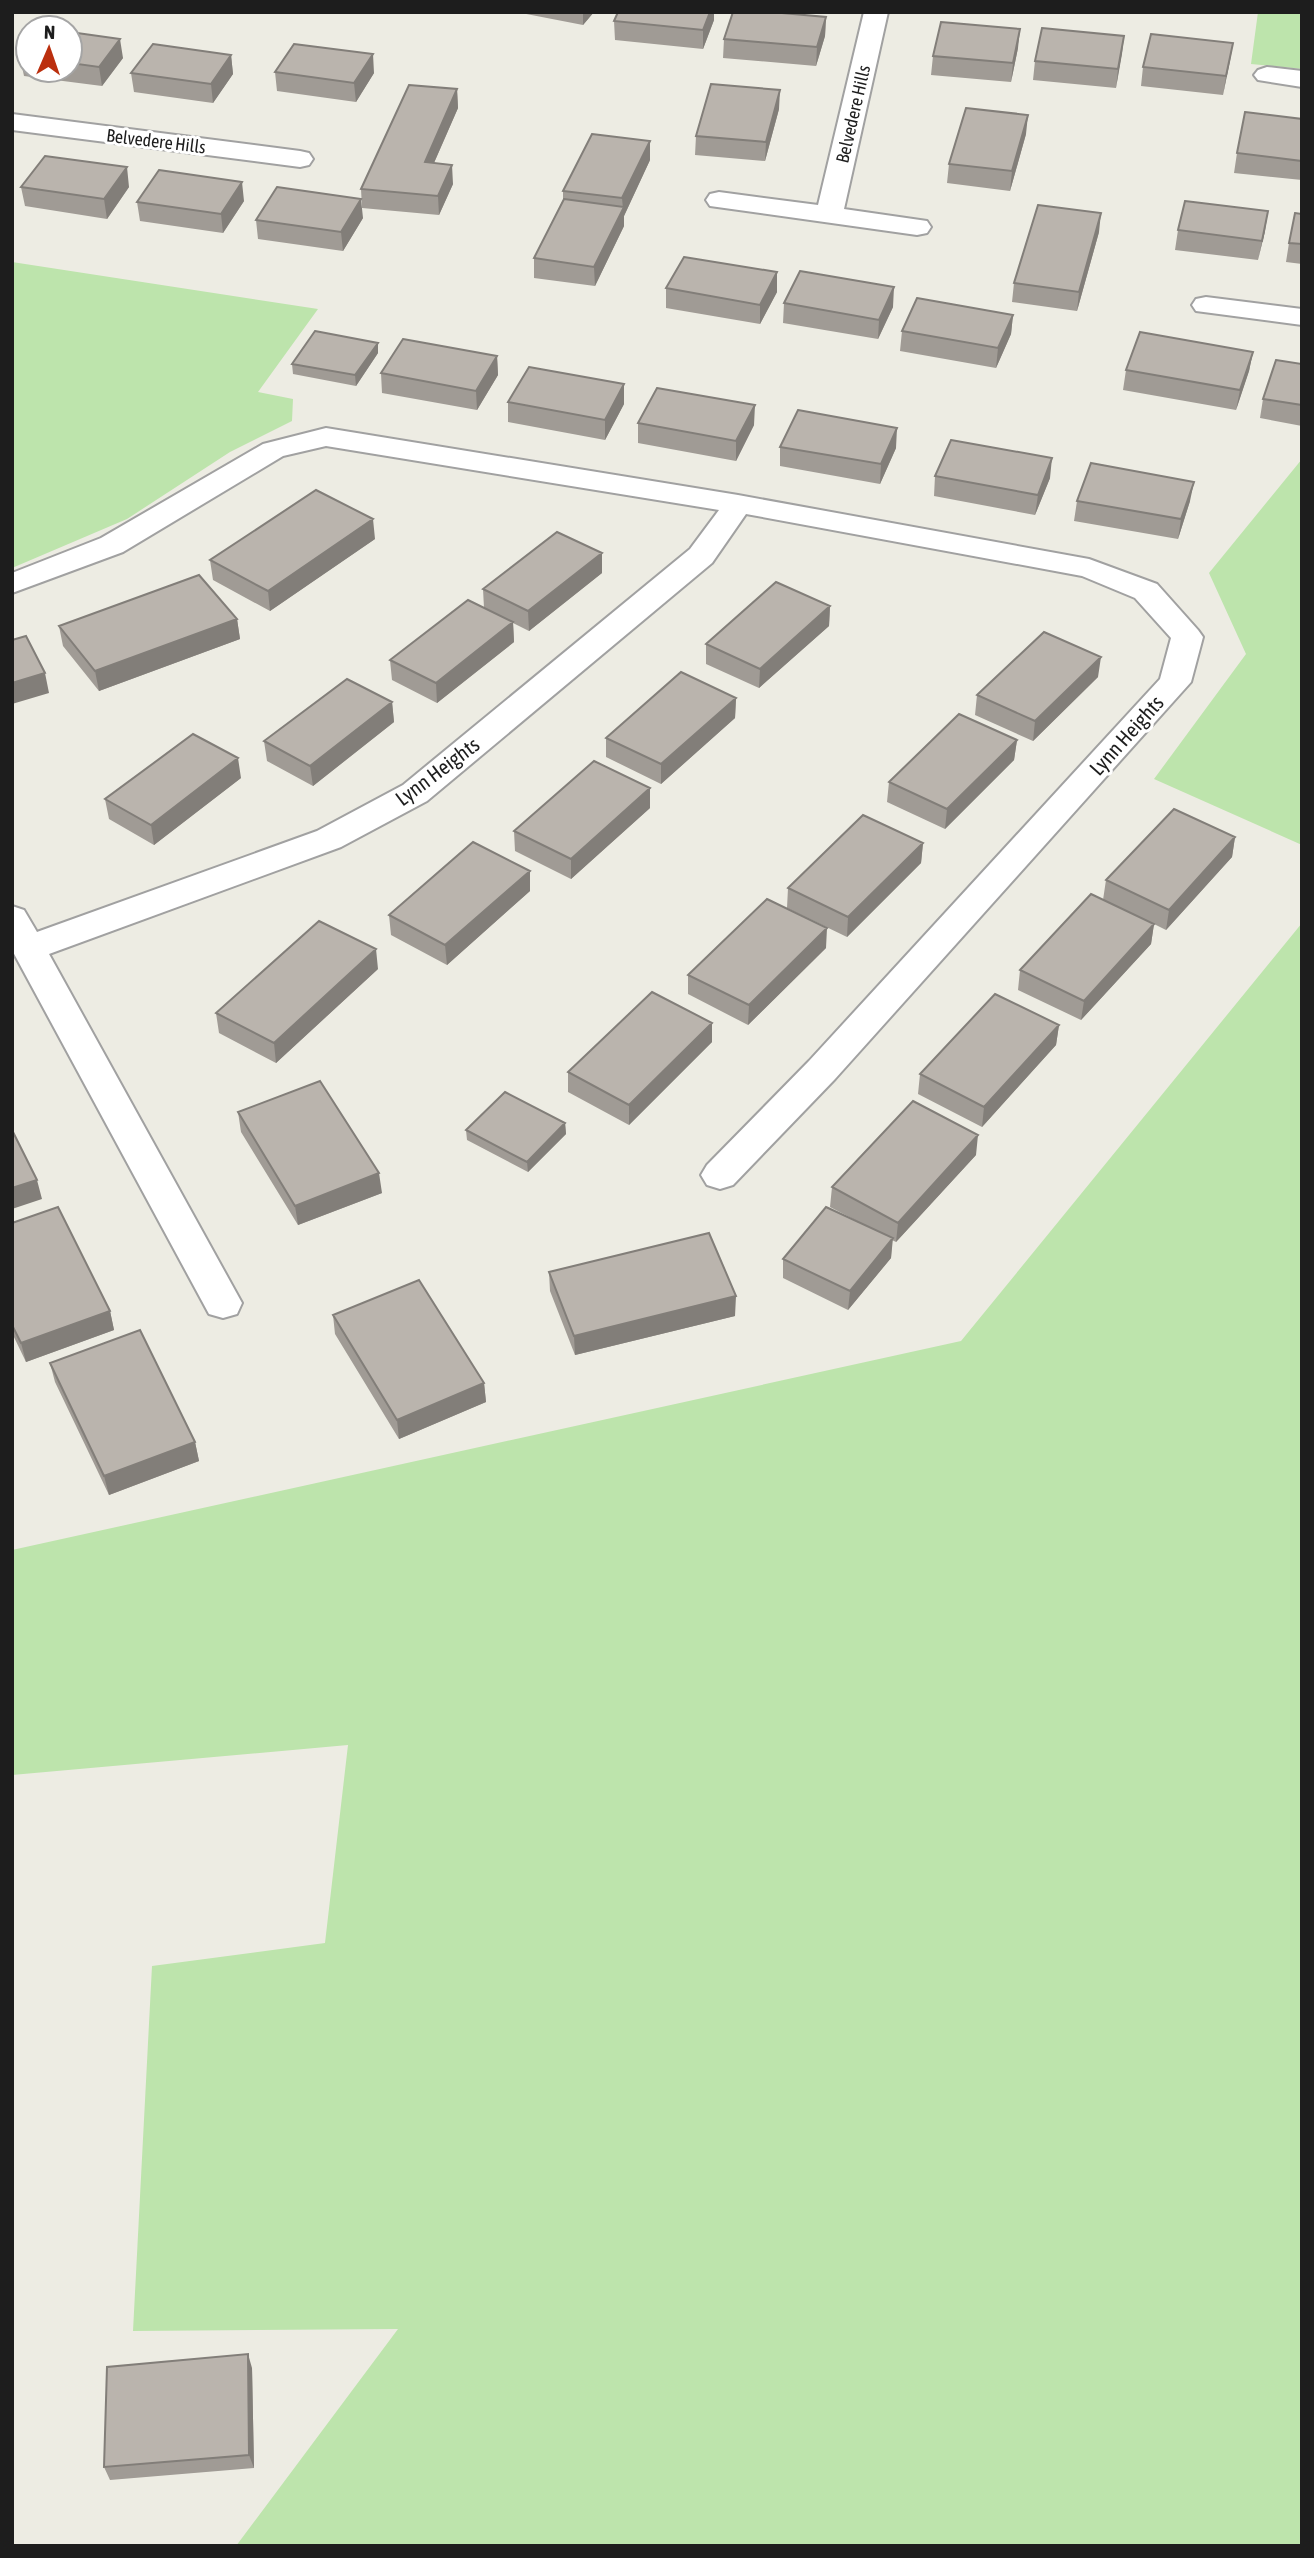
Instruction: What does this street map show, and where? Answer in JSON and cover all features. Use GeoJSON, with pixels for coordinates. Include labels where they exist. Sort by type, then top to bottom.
{"type":"FeatureCollection","features":[{"type":"Feature","properties":{"kind":"street","name":"Belvedere Hills"},"geometry":{"type":"LineString","coordinates":[[829,215],[876,12]]}},
{"type":"Feature","properties":{"kind":"street"},"geometry":{"type":"LineString","coordinates":[[1267,75],[1302,79]]}},
{"type":"Feature","properties":{"kind":"street","name":"Belvedere Hills"},"geometry":{"type":"LineString","coordinates":[[12,122],[300,159]]}},
{"type":"Feature","properties":{"kind":"street"},"geometry":{"type":"LineString","coordinates":[[719,200],[918,227]]}},
{"type":"Feature","properties":{"kind":"street"},"geometry":{"type":"LineString","coordinates":[[1206,305],[1302,317]]}},
{"type":"Feature","properties":{"kind":"street","name":"Lynn Heights"},"geometry":{"type":"LineString","coordinates":[[12,584],[112,545],[273,450],[326,437],[738,504],[1089,568],[1146,591],[1186,637],[1175,682],[822,1070],[720,1175]]}},
{"type":"Feature","properties":{"kind":"street","name":"Lynn Heights"},"geometry":{"type":"LineString","coordinates":[[223,1303],[21,933],[329,839],[415,793],[701,556],[738,504]]}},
{"type":"Feature","properties":{"kind":"green space"},"geometry":{"type":"Polygon","coordinates":[[[1258,12],[1302,12],[1302,69],[1251,64],[1258,12]]]}},
{"type":"Feature","properties":{"kind":"green space"},"geometry":{"type":"Polygon","coordinates":[[[12,262],[318,309],[258,392],[293,399],[292,421],[230,452],[127,519],[12,568],[12,262]]]}},
{"type":"Feature","properties":{"kind":"green space"},"geometry":{"type":"Polygon","coordinates":[[[1302,459],[1302,845],[1154,779],[1246,654],[1209,573],[1302,459]]]}},
{"type":"Feature","properties":{"kind":"green space"},"geometry":{"type":"Polygon","coordinates":[[[1302,923],[1302,2546],[236,2546],[398,2329],[133,2331],[152,1966],[325,1943],[348,1745],[12,1775],[12,1550],[961,1341],[1302,923]]]}},
{"type":"Feature","properties":{"kind":"building"},"geometry":{"type":"Polygon","coordinates":[[[618,12],[710,12],[703,30],[614,21],[618,12]]]}},
{"type":"Feature","properties":{"kind":"building"},"geometry":{"type":"Polygon","coordinates":[[[733,12],[826,17],[817,47],[724,39],[733,12]]]}},
{"type":"Feature","properties":{"kind":"building"},"geometry":{"type":"Polygon","coordinates":[[[941,22],[1020,29],[1013,63],[933,56],[941,22]]]}},
{"type":"Feature","properties":{"kind":"building"},"geometry":{"type":"Polygon","coordinates":[[[1042,28],[1124,36],[1118,69],[1035,61],[1042,28]]]}},
{"type":"Feature","properties":{"kind":"building"},"geometry":{"type":"Polygon","coordinates":[[[84,34],[120,39],[99,67],[84,65],[84,34]]]}},
{"type":"Feature","properties":{"kind":"building"},"geometry":{"type":"Polygon","coordinates":[[[1151,34],[1233,43],[1226,76],[1143,67],[1151,34]]]}},
{"type":"Feature","properties":{"kind":"building"},"geometry":{"type":"Polygon","coordinates":[[[153,44],[231,55],[211,84],[131,73],[153,44]]]}},
{"type":"Feature","properties":{"kind":"building"},"geometry":{"type":"Polygon","coordinates":[[[294,44],[373,54],[354,83],[275,72],[294,44]]]}},
{"type":"Feature","properties":{"kind":"building"},"geometry":{"type":"Polygon","coordinates":[[[711,84],[780,90],[766,142],[696,136],[711,84]]]}},
{"type":"Feature","properties":{"kind":"building"},"geometry":{"type":"Polygon","coordinates":[[[409,85],[457,89],[425,162],[452,165],[438,196],[361,189],[409,85]]]}},
{"type":"Feature","properties":{"kind":"building"},"geometry":{"type":"Polygon","coordinates":[[[966,108],[1028,115],[1012,171],[949,164],[966,108]]]}},
{"type":"Feature","properties":{"kind":"building"},"geometry":{"type":"Polygon","coordinates":[[[1245,112],[1302,119],[1302,161],[1237,153],[1245,112]]]}},
{"type":"Feature","properties":{"kind":"building"},"geometry":{"type":"Polygon","coordinates":[[[592,134],[650,141],[622,198],[563,191],[592,134]]]}},
{"type":"Feature","properties":{"kind":"building"},"geometry":{"type":"Polygon","coordinates":[[[45,156],[127,167],[104,199],[21,187],[45,156]]]}},
{"type":"Feature","properties":{"kind":"building"},"geometry":{"type":"Polygon","coordinates":[[[159,170],[242,182],[221,214],[137,202],[159,170]]]}},
{"type":"Feature","properties":{"kind":"building"},"geometry":{"type":"Polygon","coordinates":[[[277,187],[361,199],[341,232],[256,220],[277,187]]]}},
{"type":"Feature","properties":{"kind":"building"},"geometry":{"type":"Polygon","coordinates":[[[564,199],[624,207],[594,267],[534,258],[564,199]]]}},
{"type":"Feature","properties":{"kind":"building"},"geometry":{"type":"Polygon","coordinates":[[[1185,201],[1268,211],[1262,241],[1178,230],[1185,201]]]}},
{"type":"Feature","properties":{"kind":"building"},"geometry":{"type":"Polygon","coordinates":[[[1038,205],[1101,213],[1079,292],[1014,283],[1038,205]]]}},
{"type":"Feature","properties":{"kind":"building"},"geometry":{"type":"Polygon","coordinates":[[[1295,213],[1302,214],[1302,244],[1289,243],[1295,213]]]}},
{"type":"Feature","properties":{"kind":"building"},"geometry":{"type":"Polygon","coordinates":[[[684,257],[777,272],[760,305],[666,288],[684,257]]]}},
{"type":"Feature","properties":{"kind":"building"},"geometry":{"type":"Polygon","coordinates":[[[800,271],[894,287],[879,320],[784,303],[800,271]]]}},
{"type":"Feature","properties":{"kind":"building"},"geometry":{"type":"Polygon","coordinates":[[[917,298],[1013,315],[998,348],[902,331],[917,298]]]}},
{"type":"Feature","properties":{"kind":"building"},"geometry":{"type":"Polygon","coordinates":[[[315,331],[378,343],[355,375],[292,364],[315,331]]]}},
{"type":"Feature","properties":{"kind":"building"},"geometry":{"type":"Polygon","coordinates":[[[1140,332],[1253,352],[1240,390],[1126,370],[1140,332]]]}},
{"type":"Feature","properties":{"kind":"building"},"geometry":{"type":"Polygon","coordinates":[[[403,339],[497,356],[476,391],[381,373],[403,339]]]}},
{"type":"Feature","properties":{"kind":"building"},"geometry":{"type":"Polygon","coordinates":[[[1276,360],[1302,364],[1302,405],[1263,399],[1276,360]]]}},
{"type":"Feature","properties":{"kind":"building"},"geometry":{"type":"Polygon","coordinates":[[[529,367],[624,384],[605,420],[508,402],[529,367]]]}},
{"type":"Feature","properties":{"kind":"building"},"geometry":{"type":"Polygon","coordinates":[[[657,388],[755,405],[736,441],[638,423],[657,388]]]}},
{"type":"Feature","properties":{"kind":"building"},"geometry":{"type":"Polygon","coordinates":[[[798,410],[897,428],[881,464],[780,447],[798,410]]]}},
{"type":"Feature","properties":{"kind":"building"},"geometry":{"type":"Polygon","coordinates":[[[951,440],[1052,458],[1038,495],[935,476],[951,440]]]}},
{"type":"Feature","properties":{"kind":"building"},"geometry":{"type":"Polygon","coordinates":[[[1091,463],[1194,482],[1181,519],[1077,501],[1091,463]]]}},
{"type":"Feature","properties":{"kind":"building"},"geometry":{"type":"Polygon","coordinates":[[[316,490],[373,519],[268,591],[210,560],[316,490]]]}},
{"type":"Feature","properties":{"kind":"building"},"geometry":{"type":"Polygon","coordinates":[[[557,532],[602,553],[528,611],[483,589],[557,532]]]}},
{"type":"Feature","properties":{"kind":"building"},"geometry":{"type":"Polygon","coordinates":[[[199,575],[237,619],[95,671],[59,626],[199,575]]]}},
{"type":"Feature","properties":{"kind":"building"},"geometry":{"type":"Polygon","coordinates":[[[776,582],[830,606],[760,669],[706,644],[776,582]]]}},
{"type":"Feature","properties":{"kind":"building"},"geometry":{"type":"Polygon","coordinates":[[[468,600],[513,622],[436,683],[390,660],[468,600]]]}},
{"type":"Feature","properties":{"kind":"building"},"geometry":{"type":"Polygon","coordinates":[[[1044,632],[1101,657],[1035,721],[977,695],[1044,632]]]}},
{"type":"Feature","properties":{"kind":"building"},"geometry":{"type":"Polygon","coordinates":[[[26,636],[45,673],[12,683],[12,640],[26,636]]]}},
{"type":"Feature","properties":{"kind":"building"},"geometry":{"type":"Polygon","coordinates":[[[681,672],[736,698],[661,764],[606,738],[681,672]]]}},
{"type":"Feature","properties":{"kind":"building"},"geometry":{"type":"Polygon","coordinates":[[[347,679],[392,702],[310,766],[264,741],[347,679]]]}},
{"type":"Feature","properties":{"kind":"building"},"geometry":{"type":"Polygon","coordinates":[[[959,714],[1017,740],[947,809],[889,782],[959,714]]]}},
{"type":"Feature","properties":{"kind":"building"},"geometry":{"type":"Polygon","coordinates":[[[193,734],[238,758],[151,825],[105,799],[193,734]]]}},
{"type":"Feature","properties":{"kind":"building"},"geometry":{"type":"Polygon","coordinates":[[[594,761],[650,788],[571,859],[514,831],[594,761]]]}},
{"type":"Feature","properties":{"kind":"building"},"geometry":{"type":"Polygon","coordinates":[[[1174,809],[1235,837],[1169,910],[1106,880],[1174,809]]]}},
{"type":"Feature","properties":{"kind":"building"},"geometry":{"type":"Polygon","coordinates":[[[863,815],[923,843],[848,917],[788,888],[863,815]]]}},
{"type":"Feature","properties":{"kind":"building"},"geometry":{"type":"Polygon","coordinates":[[[473,842],[530,871],[445,945],[389,915],[473,842]]]}},
{"type":"Feature","properties":{"kind":"building"},"geometry":{"type":"Polygon","coordinates":[[[1091,894],[1154,924],[1084,1001],[1020,970],[1091,894]]]}},
{"type":"Feature","properties":{"kind":"building"},"geometry":{"type":"Polygon","coordinates":[[[767,899],[827,928],[749,1005],[688,975],[767,899]]]}},
{"type":"Feature","properties":{"kind":"building"},"geometry":{"type":"Polygon","coordinates":[[[319,921],[376,949],[274,1043],[216,1013],[319,921]]]}},
{"type":"Feature","properties":{"kind":"building"},"geometry":{"type":"Polygon","coordinates":[[[652,992],[712,1023],[629,1105],[568,1072],[652,992]]]}},
{"type":"Feature","properties":{"kind":"building"},"geometry":{"type":"Polygon","coordinates":[[[995,994],[1059,1025],[984,1107],[920,1074],[995,994]]]}},
{"type":"Feature","properties":{"kind":"building"},"geometry":{"type":"Polygon","coordinates":[[[320,1081],[379,1173],[295,1206],[238,1112],[320,1081]]]}},
{"type":"Feature","properties":{"kind":"building"},"geometry":{"type":"Polygon","coordinates":[[[505,1092],[565,1123],[527,1162],[466,1130],[505,1092]]]}},
{"type":"Feature","properties":{"kind":"building"},"geometry":{"type":"Polygon","coordinates":[[[913,1101],[978,1135],[898,1223],[832,1187],[913,1101]]]}},
{"type":"Feature","properties":{"kind":"building"},"geometry":{"type":"Polygon","coordinates":[[[12,1130],[37,1180],[12,1188],[12,1130]]]}},
{"type":"Feature","properties":{"kind":"building"},"geometry":{"type":"Polygon","coordinates":[[[58,1207],[110,1311],[21,1343],[12,1325],[12,1223],[58,1207]]]}},
{"type":"Feature","properties":{"kind":"building"},"geometry":{"type":"Polygon","coordinates":[[[826,1207],[893,1238],[850,1291],[783,1259],[826,1207]]]}},
{"type":"Feature","properties":{"kind":"building"},"geometry":{"type":"Polygon","coordinates":[[[709,1233],[736,1296],[574,1336],[549,1272],[709,1233]]]}},
{"type":"Feature","properties":{"kind":"building"},"geometry":{"type":"Polygon","coordinates":[[[419,1280],[484,1383],[397,1420],[333,1315],[419,1280]]]}},
{"type":"Feature","properties":{"kind":"building"},"geometry":{"type":"Polygon","coordinates":[[[140,1330],[195,1442],[104,1476],[50,1363],[140,1330]]]}},
{"type":"Feature","properties":{"kind":"building"},"geometry":{"type":"Polygon","coordinates":[[[248,2354],[249,2455],[104,2467],[107,2367],[248,2354]]]}}]}
